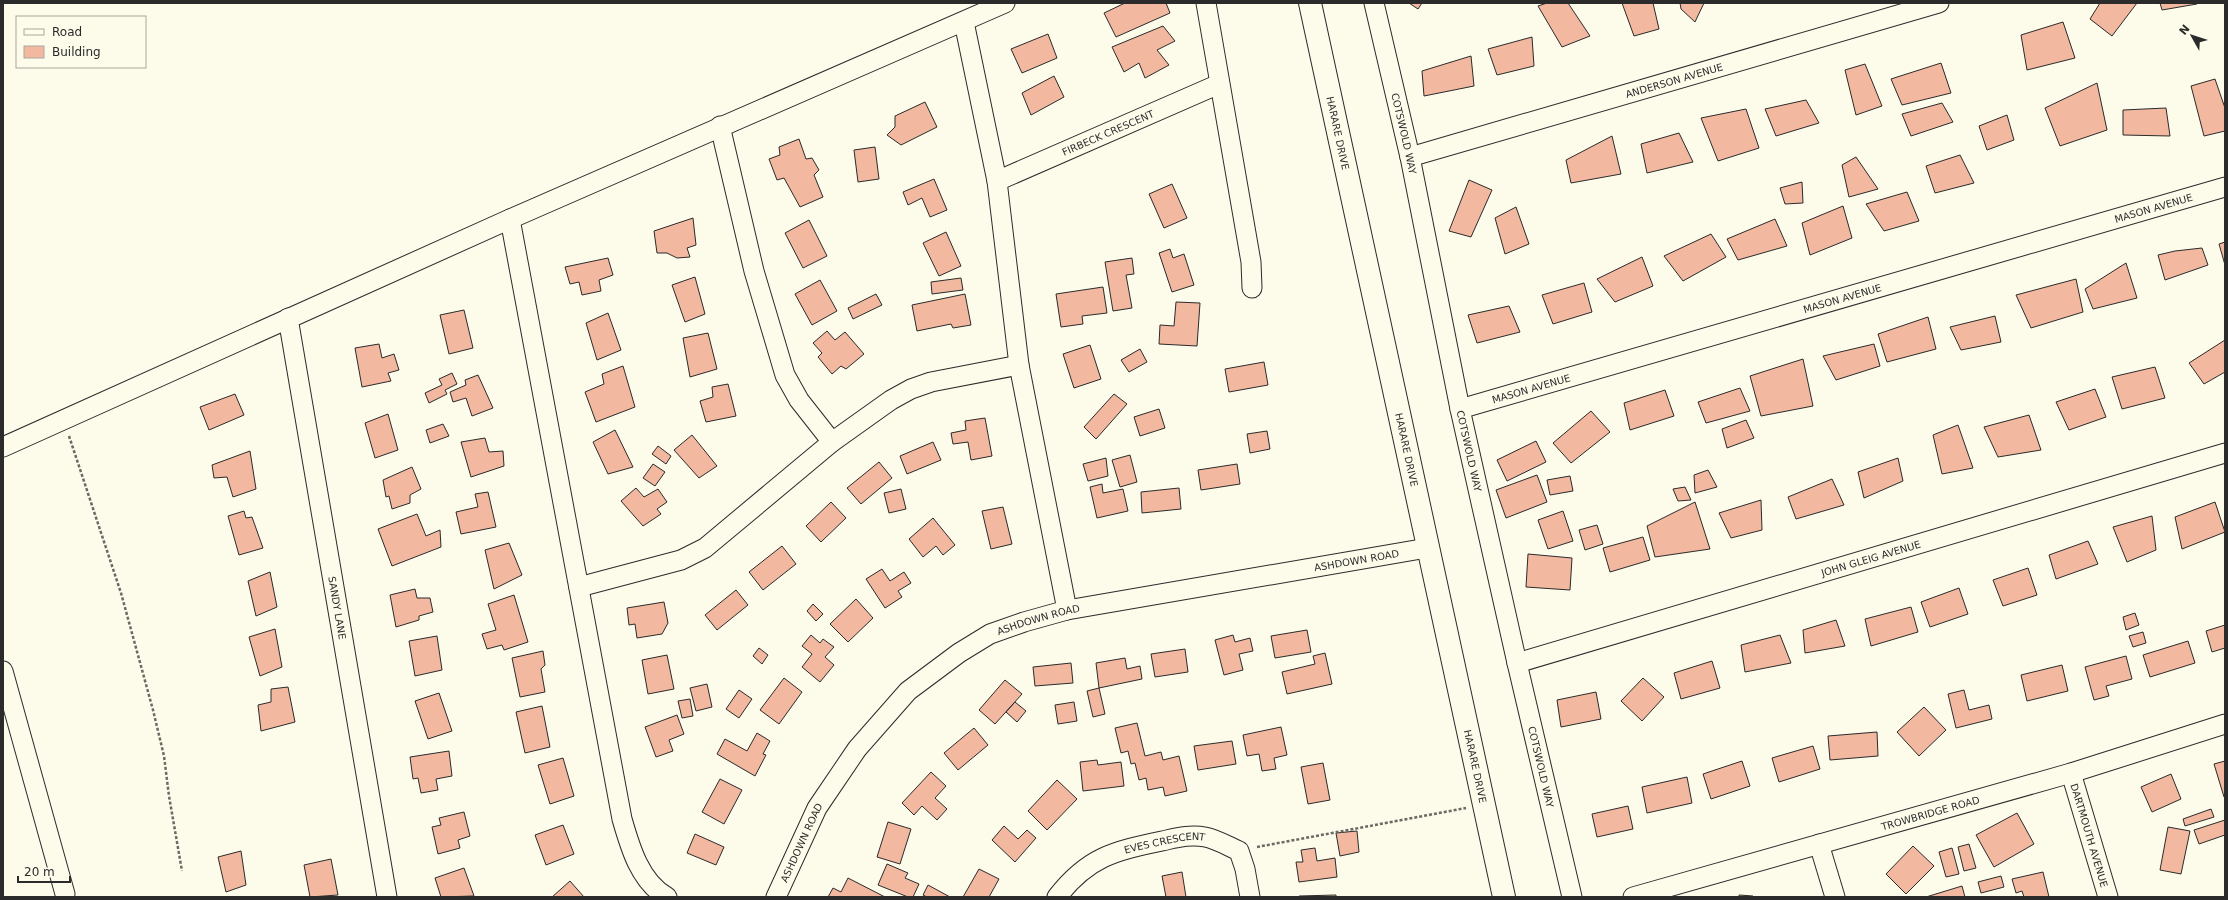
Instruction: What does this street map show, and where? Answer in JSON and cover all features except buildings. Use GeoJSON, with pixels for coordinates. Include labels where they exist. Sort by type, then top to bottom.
{"type":"FeatureCollection","features":[{"type":"Feature","properties":{"kind":"main road","name":"HARARE DRIVE"},"geometry":{"type":"LineString","coordinates":[[1310,3],[1341,140],[1427,548],[1504,897]]}},
{"type":"Feature","properties":{"kind":"street"},"geometry":{"type":"LineString","coordinates":[[3,447],[64,421],[510,218],[1005,3]]}},
{"type":"Feature","properties":{"kind":"street"},"geometry":{"type":"LineString","coordinates":[[1206,3],[1251,262],[1252,288]]}},
{"type":"Feature","properties":{"kind":"street","name":"COTSWOLD WAY"},"geometry":{"type":"LineString","coordinates":[[1374,3],[1410,157],[1460,409],[1517,663],[1572,897]]}},
{"type":"Feature","properties":{"kind":"street","name":"ANDERSON AVENUE"},"geometry":{"type":"LineString","coordinates":[[1410,157],[1939,3]]}},
{"type":"Feature","properties":{"kind":"street"},"geometry":{"type":"LineString","coordinates":[[964,22],[997,182],[1019,365],[1067,610]]}},
{"type":"Feature","properties":{"kind":"street","name":"FIRBECK CRESCENT"},"geometry":{"type":"LineString","coordinates":[[997,182],[1220,84]]}},
{"type":"Feature","properties":{"kind":"street"},"geometry":{"type":"LineString","coordinates":[[720,126],[754,271],[785,375],[799,400],[832,442]]}},
{"type":"Feature","properties":{"kind":"street","name":"MASON AVENUE"},"geometry":{"type":"LineString","coordinates":[[1460,409],[2225,187]]}},
{"type":"Feature","properties":{"kind":"street"},"geometry":{"type":"LineString","coordinates":[[510,218],[622,819],[628,843],[644,875],[661,894],[667,897]]}},
{"type":"Feature","properties":{"kind":"street","name":"SANDY LANE"},"geometry":{"type":"LineString","coordinates":[[288,318],[387,897]]}},
{"type":"Feature","properties":{"kind":"street"},"geometry":{"type":"LineString","coordinates":[[579,588],[681,560],[705,548],[832,442],[891,400],[911,389],[931,382],[1019,365]]}},
{"type":"Feature","properties":{"kind":"street","name":"JOHN GLEIG AVENUE"},"geometry":{"type":"LineString","coordinates":[[1517,663],[2225,453]]}},
{"type":"Feature","properties":{"kind":"street","name":"ASHDOWN ROAD"},"geometry":{"type":"LineString","coordinates":[[776,897],[817,808],[857,749],[908,691],[959,653],[990,634],[1024,622],[1067,610],[1427,548]]}},
{"type":"Feature","properties":{"kind":"street"},"geometry":{"type":"LineString","coordinates":[[3,671],[65,894]]}},
{"type":"Feature","properties":{"kind":"street","name":"TROWBRIDGE ROAD"},"geometry":{"type":"LineString","coordinates":[[1633,897],[2071,773],[2225,724]]}},
{"type":"Feature","properties":{"kind":"street","name":"DARTMOUTH AVENUE"},"geometry":{"type":"LineString","coordinates":[[2071,773],[2108,897]]}},
{"type":"Feature","properties":{"kind":"street","name":"EVES CRESCENT"},"geometry":{"type":"LineString","coordinates":[[1056,897],[1068,882],[1083,869],[1119,850],[1190,835],[1205,837],[1239,851]]}},
{"type":"Feature","properties":{"kind":"street"},"geometry":{"type":"LineString","coordinates":[[1819,844],[1835,897]]}},
{"type":"Feature","properties":{"kind":"street"},"geometry":{"type":"LineString","coordinates":[[1239,851],[1245,869],[1250,897]]}},
{"type":"Feature","properties":{"kind":"path"},"geometry":{"type":"LineString","coordinates":[[64,421],[121,593],[153,710],[164,756],[169,796],[182,870]]}},
{"type":"Feature","properties":{"kind":"path"},"geometry":{"type":"LineString","coordinates":[[1239,851],[1391,821],[1483,805]]}}]}
